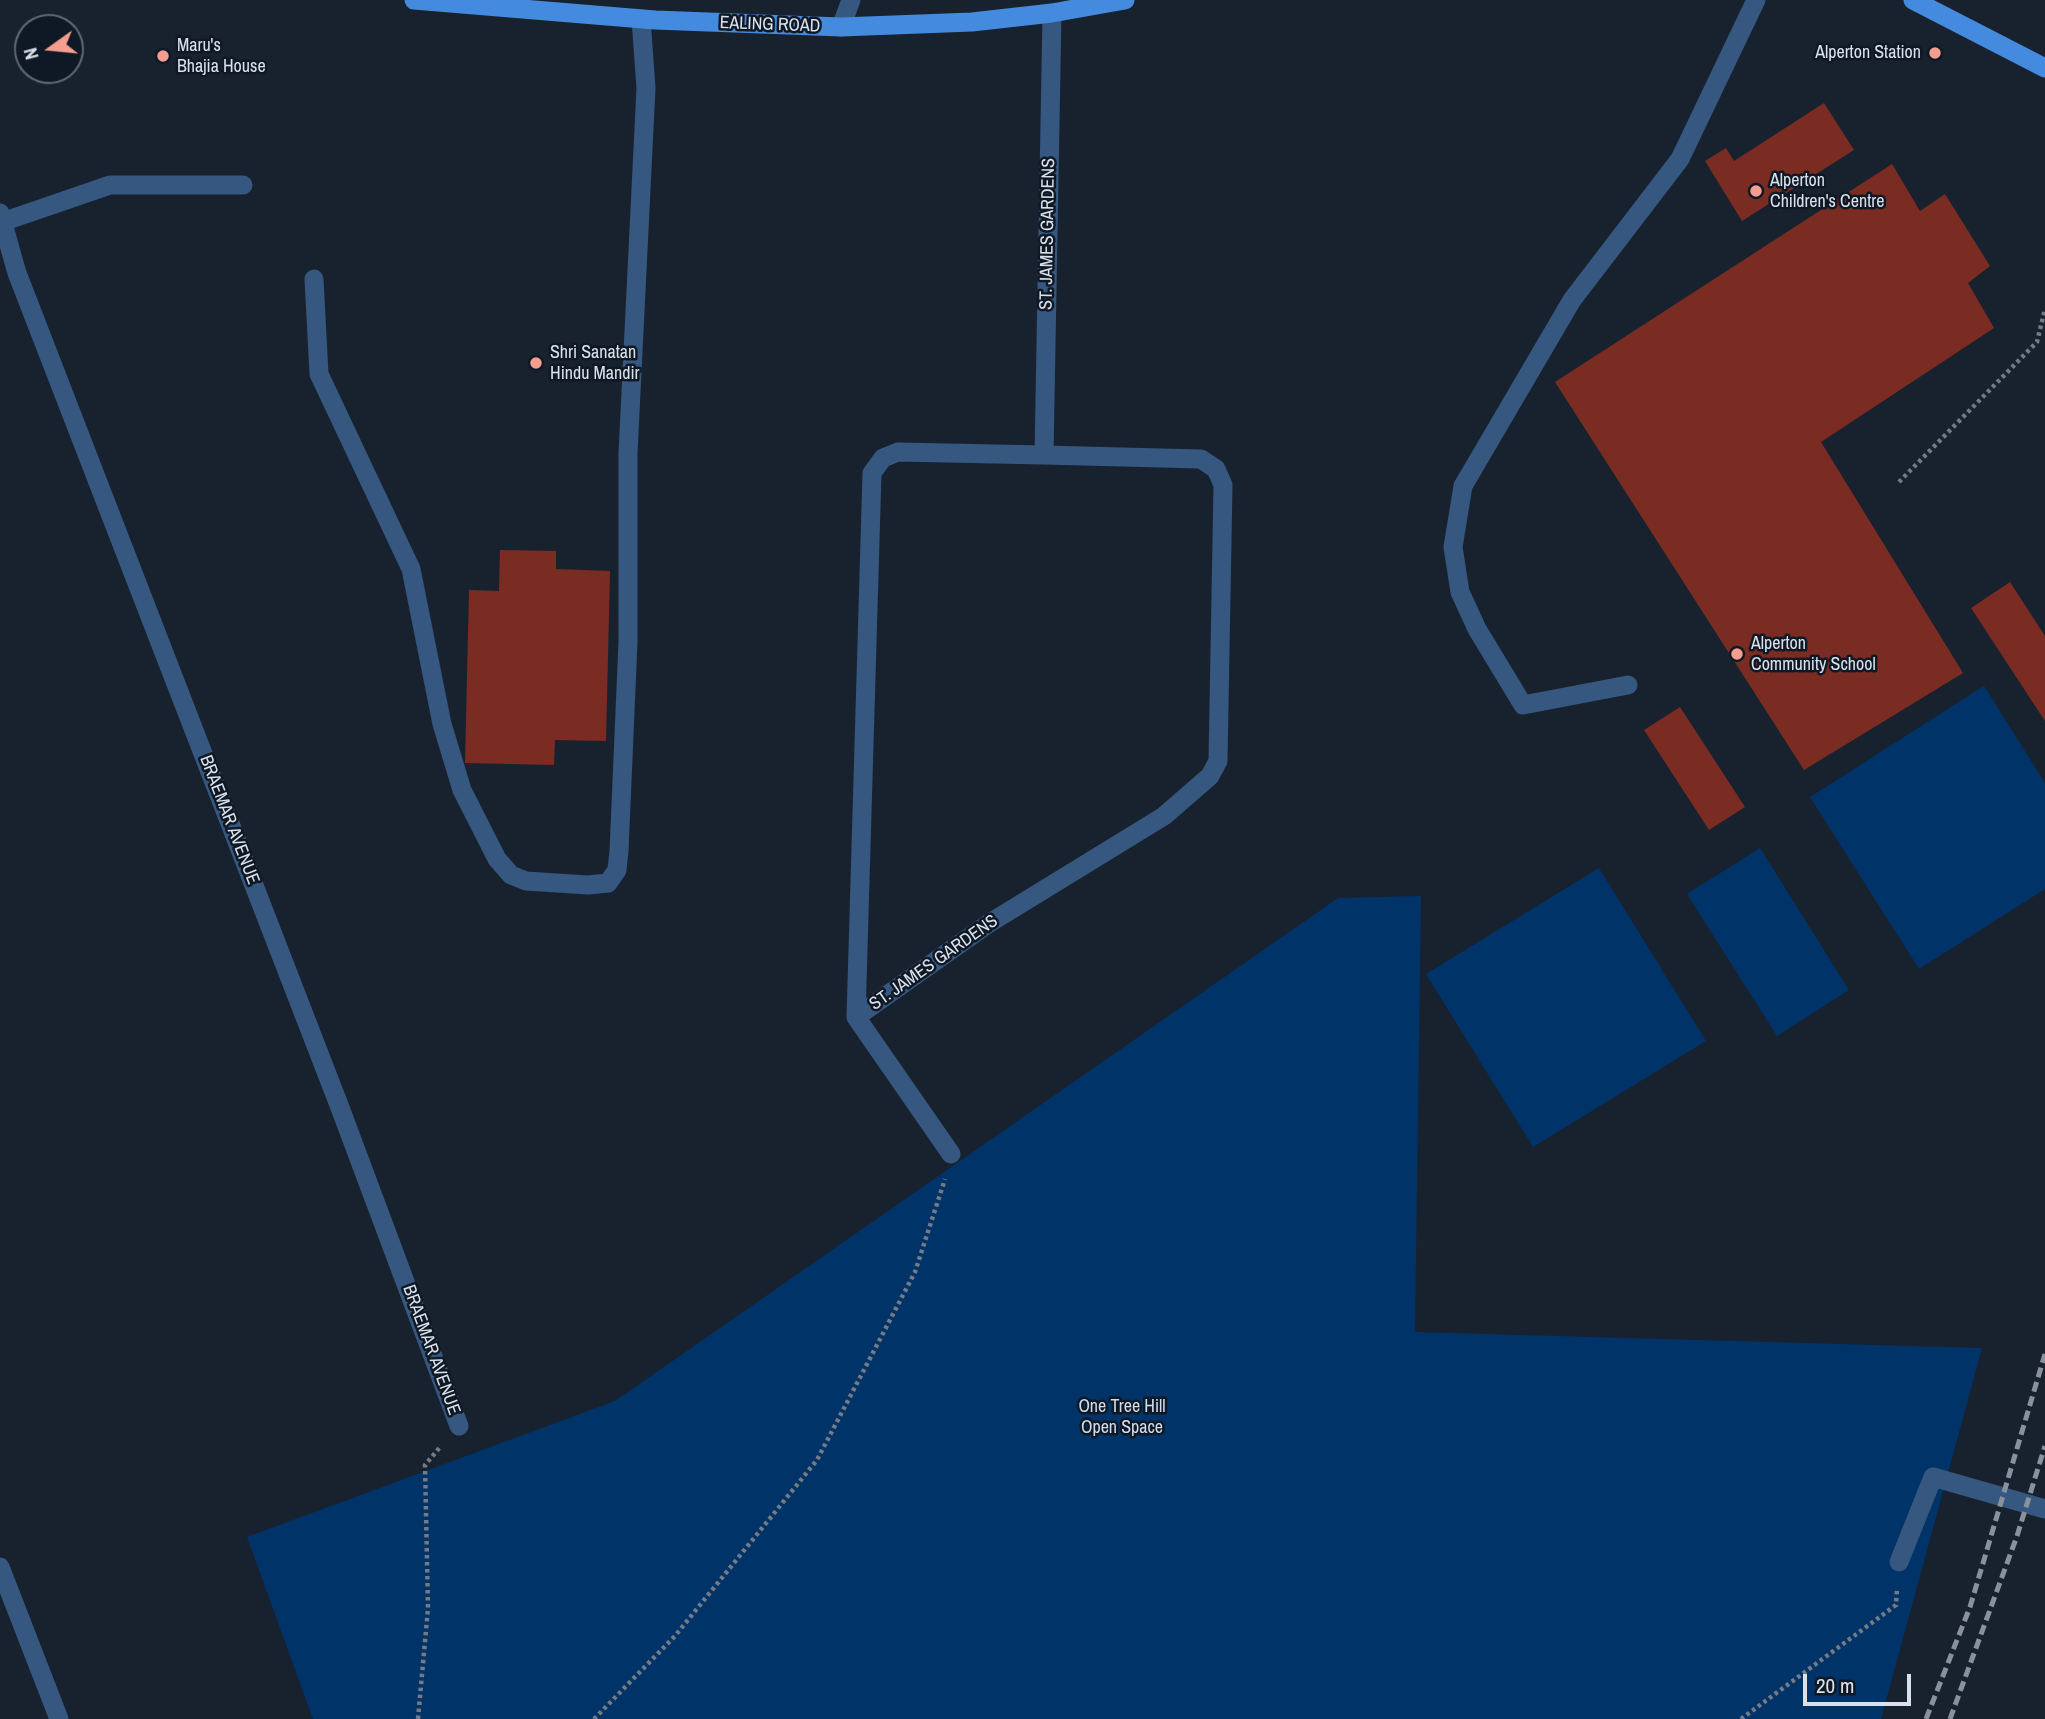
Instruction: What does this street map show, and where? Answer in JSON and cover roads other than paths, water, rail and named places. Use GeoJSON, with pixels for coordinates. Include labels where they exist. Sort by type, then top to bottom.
{"type":"FeatureCollection","features":[{"type":"Feature","properties":{"kind":"main road","name":"EALING ROAD"},"geometry":{"type":"LineString","coordinates":[[414,0],[641,19],[841,27],[972,22],[1052,13],[1125,0]]}},
{"type":"Feature","properties":{"kind":"main road"},"geometry":{"type":"LineString","coordinates":[[1913,0],[2045,68]]}},
{"type":"Feature","properties":{"kind":"street"},"geometry":{"type":"LineString","coordinates":[[841,27],[851,0]]}},
{"type":"Feature","properties":{"kind":"street"},"geometry":{"type":"LineString","coordinates":[[1628,685],[1523,705],[1477,629],[1460,592],[1453,547],[1463,486],[1572,300],[1680,159],[1756,0]]}},
{"type":"Feature","properties":{"kind":"street","name":"ST. JAMES GARDENS"},"geometry":{"type":"LineString","coordinates":[[1044,455],[1052,13]]}},
{"type":"Feature","properties":{"kind":"street"},"geometry":{"type":"LineString","coordinates":[[314,279],[319,374],[411,569],[442,724],[462,790],[496,859],[511,875],[526,881],[588,885],[608,883],[617,870],[619,851],[627,670],[628,453],[646,88],[641,19]]}},
{"type":"Feature","properties":{"kind":"street"},"geometry":{"type":"LineString","coordinates":[[1,218],[110,185],[243,185]]}},
{"type":"Feature","properties":{"kind":"street","name":"BRAEMAR AVENUE"},"geometry":{"type":"LineString","coordinates":[[1,218],[27,298],[344,1118],[459,1426]]}},
{"type":"Feature","properties":{"kind":"street","name":"ST. JAMES GARDENS"},"geometry":{"type":"LineString","coordinates":[[898,452],[1201,459],[1216,469],[1223,485],[1218,761],[1210,776],[1164,816],[988,924],[856,1017],[872,473],[883,458],[898,452]]}},
{"type":"Feature","properties":{"kind":"street"},"geometry":{"type":"LineString","coordinates":[[856,1017],[951,1154]]}},
{"type":"Feature","properties":{"kind":"street"},"geometry":{"type":"LineString","coordinates":[[1899,1562],[1933,1477],[2045,1509]]}},
{"type":"Feature","properties":{"kind":"street"},"geometry":{"type":"LineString","coordinates":[[0,1567],[59,1719]]}},
{"type":"Feature","properties":{"kind":"railway"},"geometry":{"type":"LineString","coordinates":[[1926,1719],[1970,1607],[2045,1354]]}},
{"type":"Feature","properties":{"kind":"railway"},"geometry":{"type":"LineString","coordinates":[[1950,1719],[2017,1536],[2045,1446]]}},
{"type":"Feature","properties":{"kind":"place","name":"Alperton Station"},"geometry":{"type":"Point","coordinates":[1935,53]}},
{"type":"Feature","properties":{"kind":"place","name":"Maru's Bhajia House"},"geometry":{"type":"Point","coordinates":[163,56]}},
{"type":"Feature","properties":{"kind":"place","name":"Alperton Children's Centre"},"geometry":{"type":"Point","coordinates":[1756,191]}},
{"type":"Feature","properties":{"kind":"place","name":"Shri Sanatan Hindu Mandir"},"geometry":{"type":"Point","coordinates":[536,363]}},
{"type":"Feature","properties":{"kind":"place","name":"Alperton Community School"},"geometry":{"type":"Point","coordinates":[1737,654]}},
{"type":"Feature","properties":{"kind":"park label","name":"One Tree Hill Open Space"},"geometry":{"type":"Point","coordinates":[1122,1417]}}]}
